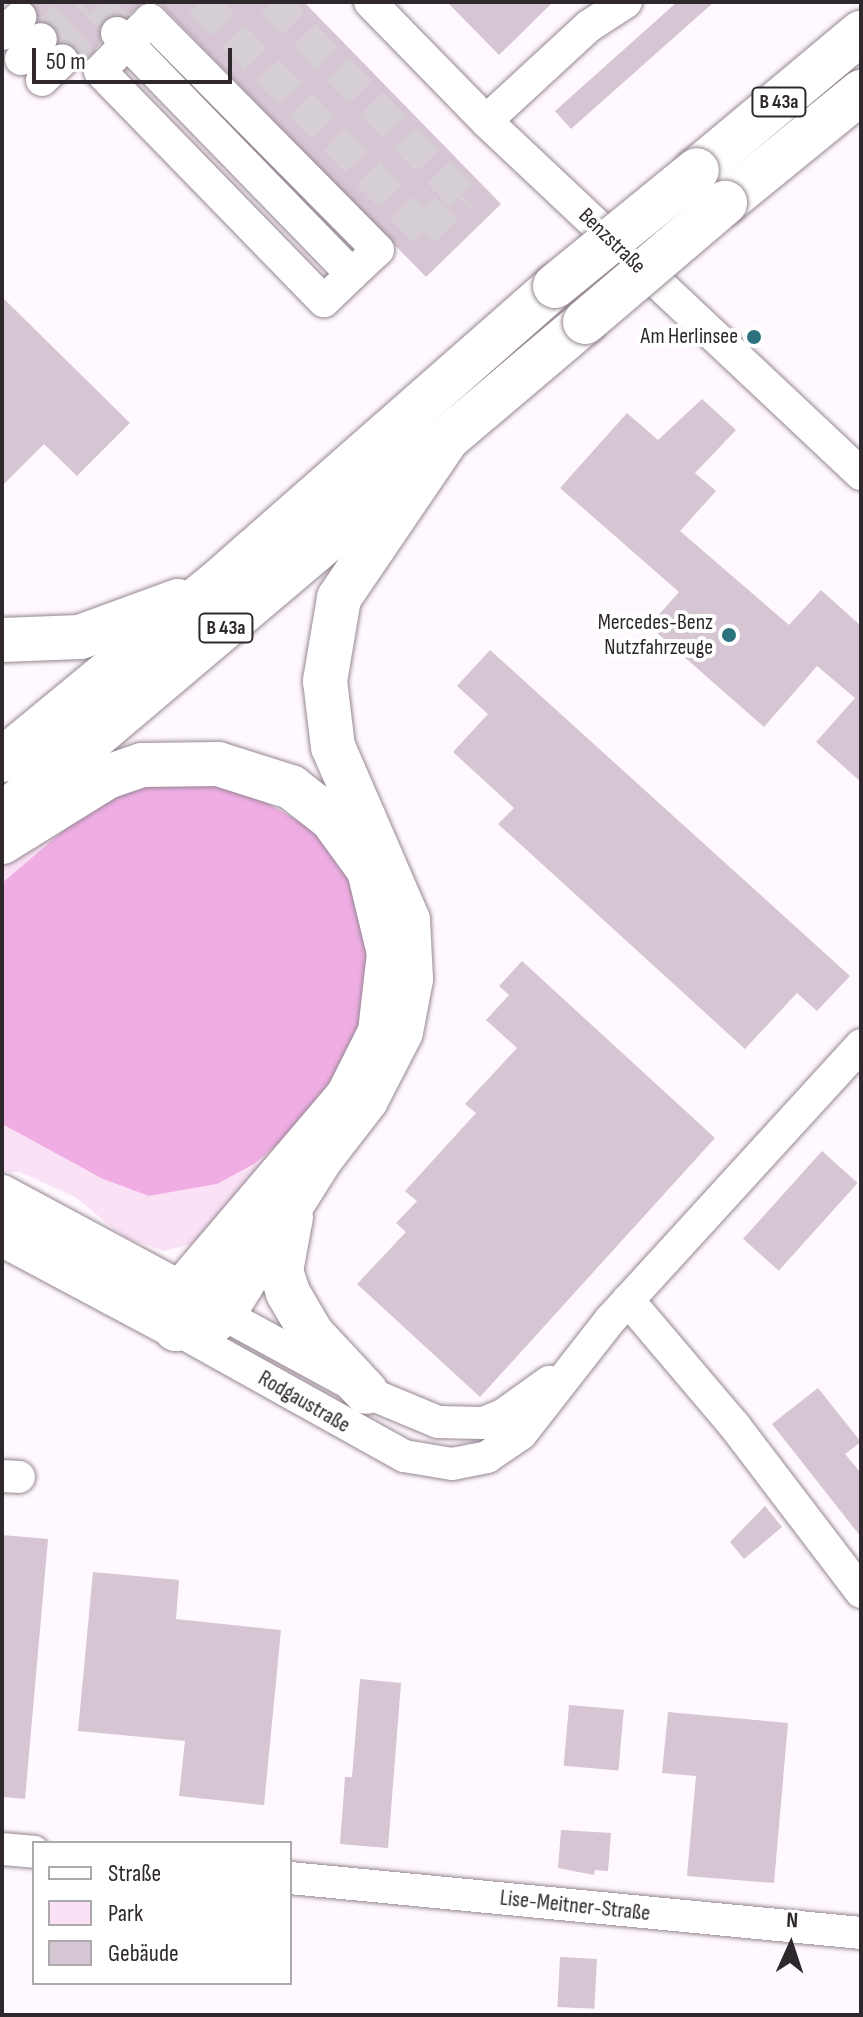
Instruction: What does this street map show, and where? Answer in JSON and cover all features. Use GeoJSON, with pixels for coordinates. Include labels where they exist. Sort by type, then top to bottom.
{"type":"FeatureCollection","features":[{"type":"Feature","properties":{"kind":"highway","name":"B 43a"},"geometry":{"type":"LineString","coordinates":[[2,760],[217,583],[555,286],[861,33]]}},
{"type":"Feature","properties":{"kind":"highway","name":"B 43a"},"geometry":{"type":"LineString","coordinates":[[2,815],[725,203],[861,92]]}},
{"type":"Feature","properties":{"kind":"highway"},"geometry":{"type":"LineString","coordinates":[[2,842],[107,777],[142,765],[218,764],[291,787],[332,819],[369,870],[386,924],[390,982],[368,1065],[348,1096],[179,1310],[197,1328],[223,1314],[301,1190],[388,1063],[401,1032],[411,979],[408,920],[396,884],[352,795],[330,734],[325,681],[330,628],[357,566],[447,439]]}},
{"type":"Feature","properties":{"kind":"highway"},"geometry":{"type":"LineString","coordinates":[[2,640],[80,637],[217,583]]}},
{"type":"Feature","properties":{"kind":"highway"},"geometry":{"type":"LineString","coordinates":[[301,1190],[282,1255],[288,1293],[312,1334],[366,1392]]}},
{"type":"Feature","properties":{"kind":"main road","name":"Rodgaustraße"},"geometry":{"type":"LineString","coordinates":[[2,1195],[179,1310]]}},
{"type":"Feature","properties":{"kind":"main road","name":"Rodgaustraße"},"geometry":{"type":"LineString","coordinates":[[2,1236],[179,1310]]}},
{"type":"Feature","properties":{"kind":"street","name":"Benzstraße"},"geometry":{"type":"LineString","coordinates":[[370,2],[486,121],[861,474]]}},
{"type":"Feature","properties":{"kind":"street"},"geometry":{"type":"LineString","coordinates":[[486,121],[589,26],[626,2]]}},
{"type":"Feature","properties":{"kind":"street"},"geometry":{"type":"LineString","coordinates":[[150,20],[378,250],[352,274],[324,301],[100,71],[122,38],[150,20]]}},
{"type":"Feature","properties":{"kind":"street","name":"Rodgaustraße"},"geometry":{"type":"LineString","coordinates":[[179,1310],[372,1441],[437,1463],[471,1462],[500,1451],[543,1409],[584,1351],[628,1300],[861,1045]]}},
{"type":"Feature","properties":{"kind":"street"},"geometry":{"type":"LineString","coordinates":[[628,1300],[734,1425],[861,1592]]}},
{"type":"Feature","properties":{"kind":"street","name":"Rodgaustraße"},"geometry":{"type":"LineString","coordinates":[[223,1314],[366,1392],[438,1422],[483,1423],[532,1397],[584,1351]]}},
{"type":"Feature","properties":{"kind":"street"},"geometry":{"type":"LineString","coordinates":[[2,1849],[32,1852]]}},
{"type":"Feature","properties":{"kind":"street","name":"Lise-Meitner-Straße"},"geometry":{"type":"LineString","coordinates":[[292,1878],[861,1933]]}},
{"type":"Feature","properties":{"kind":"green space"},"geometry":{"type":"Polygon","coordinates":[[[184,767],[253,780],[320,821],[369,887],[379,921],[383,979],[373,1029],[341,1093],[232,1211],[192,1244],[164,1251],[124,1237],[75,1197],[20,1172],[2,1172],[2,1124],[103,1179],[149,1196],[217,1184],[254,1164],[320,1099],[352,1054],[367,1012],[372,969],[358,889],[338,853],[302,818],[244,790],[183,780],[125,791],[83,814],[2,883],[2,860],[74,799],[113,781],[184,767]]]}},
{"type":"Feature","properties":{"kind":"shaded area"},"geometry":{"type":"Polygon","coordinates":[[[183,780],[244,790],[322,834],[358,889],[372,969],[352,1054],[287,1136],[254,1164],[217,1184],[149,1196],[103,1179],[2,1124],[2,883],[83,814],[125,791],[183,780]]]}},
{"type":"Feature","properties":{"kind":"building"},"geometry":{"type":"Polygon","coordinates":[[[31,2],[144,2],[126,17],[113,15],[103,20],[101,42],[76,73],[81,57],[76,49],[59,42],[55,26],[38,21],[31,2]]]}},
{"type":"Feature","properties":{"kind":"building"},"geometry":{"type":"Polygon","coordinates":[[[158,2],[304,2],[501,204],[426,277],[158,2]]]}},
{"type":"Feature","properties":{"kind":"building"},"geometry":{"type":"Polygon","coordinates":[[[447,2],[553,2],[499,55],[447,2]]]}},
{"type":"Feature","properties":{"kind":"building"},"geometry":{"type":"Polygon","coordinates":[[[677,2],[714,2],[571,129],[555,111],[677,2]]]}},
{"type":"Feature","properties":{"kind":"building"},"geometry":{"type":"Polygon","coordinates":[[[2,297],[130,423],[77,476],[44,444],[2,486],[2,297]]]}},
{"type":"Feature","properties":{"kind":"building"},"geometry":{"type":"Polygon","coordinates":[[[702,399],[736,430],[695,473],[716,491],[680,531],[789,625],[821,590],[861,626],[861,782],[816,742],[855,698],[817,666],[764,727],[649,626],[679,592],[560,488],[627,413],[658,440],[702,399]]]}},
{"type":"Feature","properties":{"kind":"building"},"geometry":{"type":"Polygon","coordinates":[[[490,650],[850,976],[817,1011],[797,993],[745,1049],[498,824],[514,808],[453,752],[488,714],[457,686],[490,650]]]}},
{"type":"Feature","properties":{"kind":"building"},"geometry":{"type":"Polygon","coordinates":[[[522,961],[715,1138],[480,1397],[357,1284],[406,1232],[396,1223],[417,1201],[405,1191],[476,1113],[465,1104],[517,1048],[486,1020],[509,995],[499,986],[522,961]]]}},
{"type":"Feature","properties":{"kind":"building"},"geometry":{"type":"Polygon","coordinates":[[[822,1151],[858,1183],[779,1271],[743,1239],[822,1151]]]}},
{"type":"Feature","properties":{"kind":"building"},"geometry":{"type":"Polygon","coordinates":[[[818,1388],[861,1442],[845,1454],[861,1473],[861,1537],[772,1424],[818,1388]]]}},
{"type":"Feature","properties":{"kind":"building"},"geometry":{"type":"Polygon","coordinates":[[[765,1506],[782,1527],[744,1559],[730,1542],[765,1506]]]}},
{"type":"Feature","properties":{"kind":"building"},"geometry":{"type":"Polygon","coordinates":[[[2,1535],[48,1539],[25,1799],[2,1797],[2,1535]]]}},
{"type":"Feature","properties":{"kind":"building"},"geometry":{"type":"Polygon","coordinates":[[[93,1572],[179,1580],[176,1619],[281,1630],[264,1805],[179,1796],[185,1741],[78,1731],[93,1572]]]}},
{"type":"Feature","properties":{"kind":"building"},"geometry":{"type":"Polygon","coordinates":[[[360,1679],[401,1683],[388,1848],[340,1844],[345,1777],[352,1777],[360,1679]]]}},
{"type":"Feature","properties":{"kind":"building"},"geometry":{"type":"Polygon","coordinates":[[[569,1705],[624,1710],[618,1771],[564,1766],[569,1705]]]}},
{"type":"Feature","properties":{"kind":"building"},"geometry":{"type":"Polygon","coordinates":[[[668,1712],[788,1723],[774,1883],[687,1876],[696,1776],[662,1773],[668,1712]]]}},
{"type":"Feature","properties":{"kind":"building"},"geometry":{"type":"Polygon","coordinates":[[[561,1830],[611,1833],[608,1871],[595,1870],[594,1875],[558,1868],[561,1830]]]}},
{"type":"Feature","properties":{"kind":"building"},"geometry":{"type":"Polygon","coordinates":[[[560,1957],[597,1959],[594,2009],[557,2007],[560,1957]]]}},
{"type":"Feature","properties":{"kind":"tunnel"},"geometry":{"type":"LineString","coordinates":[[41,39],[81,2]]}},
{"type":"Feature","properties":{"kind":"tunnel"},"geometry":{"type":"LineString","coordinates":[[62,61],[125,2]]}},
{"type":"Feature","properties":{"kind":"tunnel"},"geometry":{"type":"LineString","coordinates":[[200,2],[424,231],[461,195],[272,2]]}},
{"type":"Feature","properties":{"kind":"place","name":"Am Herlinsee"},"geometry":{"type":"Point","coordinates":[754,337]}},
{"type":"Feature","properties":{"kind":"place","name":"Mercedes-Benz Nutzfahrzeuge"},"geometry":{"type":"Point","coordinates":[729,635]}}]}
